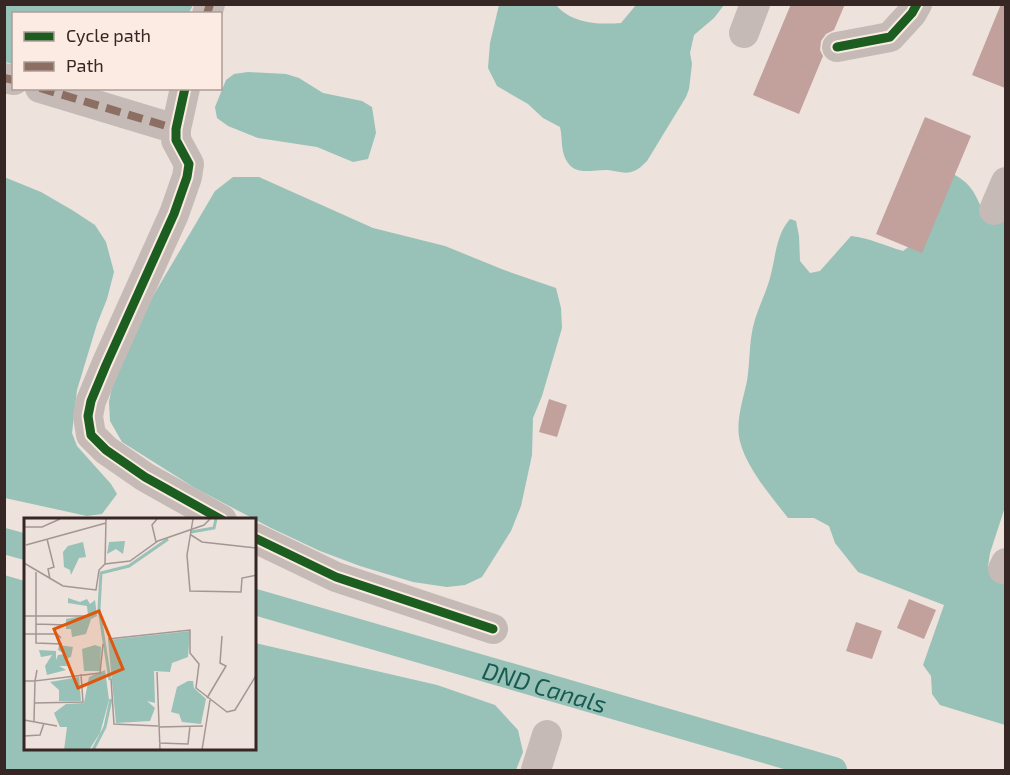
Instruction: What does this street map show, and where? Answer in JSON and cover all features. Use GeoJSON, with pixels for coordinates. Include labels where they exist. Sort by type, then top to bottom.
{"type":"FeatureCollection","features":[{"type":"Feature","properties":{"kind":"street"},"geometry":{"type":"LineString","coordinates":[[744,33],[755,4]]}},
{"type":"Feature","properties":{"kind":"street"},"geometry":{"type":"LineString","coordinates":[[837,47],[890,37],[912,14],[917,4]]}},
{"type":"Feature","properties":{"kind":"street"},"geometry":{"type":"LineString","coordinates":[[47,90],[176,129]]}},
{"type":"Feature","properties":{"kind":"street"},"geometry":{"type":"LineString","coordinates":[[185,90],[176,129],[176,140],[189,164],[187,177],[174,214],[91,401],[88,416],[91,435],[106,450],[145,477],[218,518]]}},
{"type":"Feature","properties":{"kind":"street"},"geometry":{"type":"LineString","coordinates":[[994,210],[1005,182]]}},
{"type":"Feature","properties":{"kind":"street"},"geometry":{"type":"LineString","coordinates":[[256,538],[336,577],[493,629]]}},
{"type":"Feature","properties":{"kind":"street"},"geometry":{"type":"LineString","coordinates":[[536,771],[547,735]]}},
{"type":"Feature","properties":{"kind":"water"},"geometry":{"type":"Polygon","coordinates":[[[5,4],[193,5],[190,12],[12,12],[12,64],[5,62],[5,4]]]}},
{"type":"Feature","properties":{"kind":"water"},"geometry":{"type":"Polygon","coordinates":[[[499,5],[556,5],[569,16],[585,22],[603,24],[621,23],[636,5],[724,5],[714,18],[694,35],[690,53],[692,64],[689,89],[686,97],[647,161],[636,170],[626,173],[608,170],[581,171],[572,167],[564,155],[560,127],[543,118],[528,104],[497,86],[488,68],[490,43],[499,5]]]}},
{"type":"Feature","properties":{"kind":"water"},"geometry":{"type":"Polygon","coordinates":[[[248,72],[286,74],[299,78],[323,93],[362,101],[372,107],[376,133],[368,159],[353,162],[317,147],[258,138],[228,126],[217,118],[215,107],[226,80],[234,74],[248,72]]]}},
{"type":"Feature","properties":{"kind":"water"},"geometry":{"type":"Polygon","coordinates":[[[946,170],[968,185],[981,207],[1005,217],[1005,507],[988,566],[1005,584],[1005,725],[940,705],[932,694],[931,676],[923,665],[944,605],[858,572],[835,543],[829,526],[814,518],[788,518],[755,474],[741,445],[738,429],[747,381],[753,327],[769,281],[779,238],[785,225],[790,219],[796,221],[800,261],[810,273],[820,271],[851,236],[903,251],[916,241],[946,170]]]}},
{"type":"Feature","properties":{"kind":"water"},"geometry":{"type":"Polygon","coordinates":[[[4,177],[41,192],[72,210],[95,225],[106,242],[114,272],[77,390],[72,433],[77,446],[117,494],[102,514],[87,516],[5,498],[4,177]]]}},
{"type":"Feature","properties":{"kind":"water"},"geometry":{"type":"Polygon","coordinates":[[[233,177],[259,177],[373,228],[445,246],[556,288],[561,308],[562,328],[542,396],[533,418],[532,455],[521,506],[511,531],[482,577],[465,585],[447,587],[413,582],[320,551],[195,488],[122,442],[110,421],[109,402],[114,377],[146,308],[215,191],[233,177]]]}},
{"type":"Feature","properties":{"kind":"water"},"geometry":{"type":"Polygon","coordinates":[[[4,575],[24,581],[24,751],[256,751],[256,643],[437,685],[495,705],[518,730],[523,752],[516,770],[5,770],[4,575]]]}},
{"type":"Feature","properties":{"kind":"building"},"geometry":{"type":"Polygon","coordinates":[[[791,4],[845,4],[834,30],[826,34],[821,41],[820,50],[823,56],[799,114],[753,95],[791,4]]]}},
{"type":"Feature","properties":{"kind":"building"},"geometry":{"type":"Polygon","coordinates":[[[1001,4],[1005,4],[1005,88],[972,75],[1001,4]]]}},
{"type":"Feature","properties":{"kind":"building"},"geometry":{"type":"Polygon","coordinates":[[[925,117],[971,136],[922,253],[876,234],[925,117]]]}},
{"type":"Feature","properties":{"kind":"building"},"geometry":{"type":"Polygon","coordinates":[[[549,399],[567,405],[557,437],[539,432],[549,399]]]}},
{"type":"Feature","properties":{"kind":"building"},"geometry":{"type":"Polygon","coordinates":[[[909,599],[936,610],[924,639],[897,628],[909,599]]]}},
{"type":"Feature","properties":{"kind":"building"},"geometry":{"type":"Polygon","coordinates":[[[856,622],[882,631],[872,659],[846,651],[856,622]]]}},
{"type":"Feature","properties":{"kind":"waterway","name":"DND Canals"},"geometry":{"type":"LineString","coordinates":[[4,541],[24,546]]}},
{"type":"Feature","properties":{"kind":"waterway","name":"DND Canals"},"geometry":{"type":"LineString","coordinates":[[256,602],[834,770]]}},
{"type":"Feature","properties":{"kind":"marked path"},"geometry":{"type":"LineString","coordinates":[[208,12],[210,4]]}},
{"type":"Feature","properties":{"kind":"marked path"},"geometry":{"type":"LineString","coordinates":[[4,78],[12,80]]}},
{"type":"Feature","properties":{"kind":"marked path"},"geometry":{"type":"LineString","coordinates":[[47,90],[176,129]]}},
{"type":"Feature","properties":{"kind":"cycle path"},"geometry":{"type":"LineString","coordinates":[[837,47],[890,37],[912,13],[917,4]]}},
{"type":"Feature","properties":{"kind":"cycle path"},"geometry":{"type":"LineString","coordinates":[[185,90],[176,129],[176,140],[189,164],[187,177],[174,214],[91,401],[88,416],[91,435],[106,450],[145,477],[218,518]]}},
{"type":"Feature","properties":{"kind":"cycle path"},"geometry":{"type":"LineString","coordinates":[[256,538],[336,577],[493,629]]}}]}
